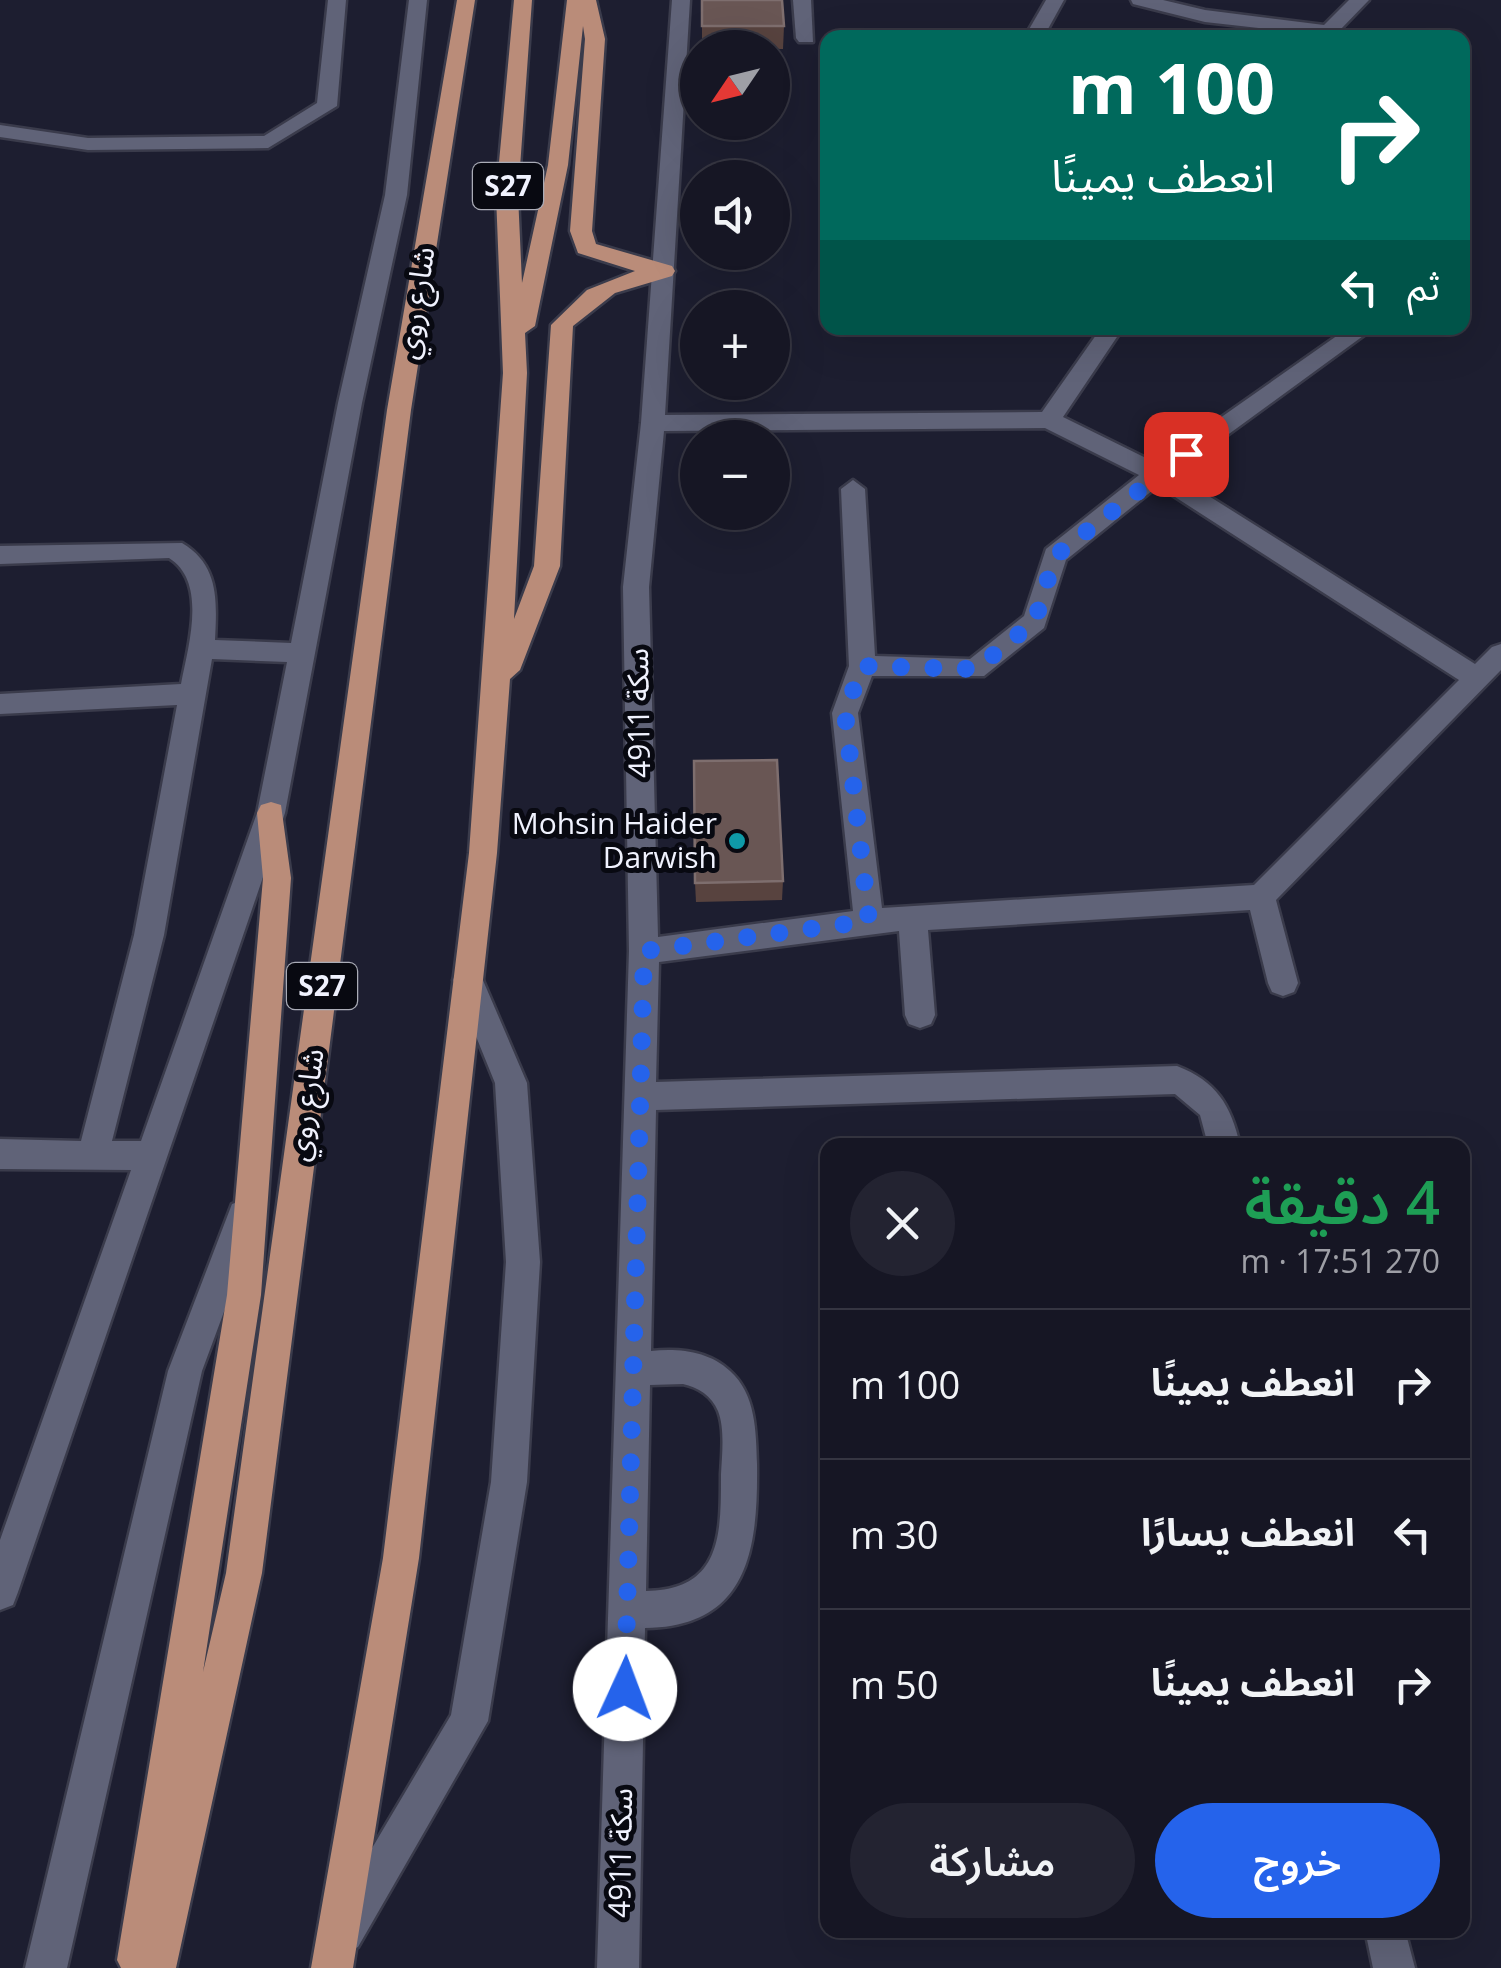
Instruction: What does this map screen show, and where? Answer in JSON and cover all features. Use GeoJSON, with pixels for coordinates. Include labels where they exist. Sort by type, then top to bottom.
{"type":"FeatureCollection","features":[{"type":"Feature","properties":{"kind":"main road","name":"شارع روي"},"geometry":{"type":"LineString","coordinates":[[154,1968],[244,1573],[399,410],[466,0]]}},
{"type":"Feature","properties":{"kind":"main road","name":"S27"},"geometry":{"type":"LineString","coordinates":[[334,1958],[401,1558],[468,980],[496,699],[514,373],[507,195],[524,0]]}},
{"type":"Feature","properties":{"kind":"main road"},"geometry":{"type":"LineString","coordinates":[[514,373],[558,165],[576,0]]}},
{"type":"Feature","properties":{"kind":"main road"},"geometry":{"type":"LineString","coordinates":[[587,0],[595,39],[581,231],[586,248],[615,260],[664,271]]}},
{"type":"Feature","properties":{"kind":"main road"},"geometry":{"type":"LineString","coordinates":[[496,699],[548,566],[562,326],[579,304],[616,282],[664,271]]}},
{"type":"Feature","properties":{"kind":"main road"},"geometry":{"type":"LineString","coordinates":[[136,1968],[244,1294],[277,878],[270,813]]}},
{"type":"Feature","properties":{"kind":"street"},"geometry":{"type":"LineString","coordinates":[[0,132],[88,144],[268,142],[327,106],[337,0]]}},
{"type":"Feature","properties":{"kind":"street"},"geometry":{"type":"LineString","coordinates":[[0,1592],[270,813],[350,404],[396,194],[418,0]]}},
{"type":"Feature","properties":{"kind":"street","name":"سكة 4911"},"geometry":{"type":"LineString","coordinates":[[618,1968],[644,951],[636,587],[653,423],[681,0]]}},
{"type":"Feature","properties":{"kind":"street"},"geometry":{"type":"LineString","coordinates":[[802,0],[806,38]]}},
{"type":"Feature","properties":{"kind":"street"},"geometry":{"type":"LineString","coordinates":[[1038,30],[1055,0]]}},
{"type":"Feature","properties":{"kind":"street"},"geometry":{"type":"LineString","coordinates":[[1140,0],[1205,16],[1305,30]]}},
{"type":"Feature","properties":{"kind":"street"},"geometry":{"type":"LineString","coordinates":[[1336,30],[1360,0]]}},
{"type":"Feature","properties":{"kind":"street"},"geometry":{"type":"LineString","coordinates":[[1049,420],[1107,335]]}},
{"type":"Feature","properties":{"kind":"street"},"geometry":{"type":"LineString","coordinates":[[862,666],[976,669],[1035,621],[1055,556],[1157,474],[1352,335]]}},
{"type":"Feature","properties":{"kind":"street"},"geometry":{"type":"LineString","coordinates":[[653,423],[1049,420],[1157,474],[1476,678]]}},
{"type":"Feature","properties":{"kind":"street"},"geometry":{"type":"LineString","coordinates":[[852,488],[862,666],[845,713],[869,921]]}},
{"type":"Feature","properties":{"kind":"street"},"geometry":{"type":"LineString","coordinates":[[0,555],[172,549],[192,560],[205,593],[201,649],[150,935],[93,1155]]}},
{"type":"Feature","properties":{"kind":"street"},"geometry":{"type":"LineString","coordinates":[[201,649],[301,653]]}},
{"type":"Feature","properties":{"kind":"street"},"geometry":{"type":"LineString","coordinates":[[644,951],[869,921],[1261,898],[1501,654]]}},
{"type":"Feature","properties":{"kind":"street"},"geometry":{"type":"LineString","coordinates":[[0,704],[192,694]]}},
{"type":"Feature","properties":{"kind":"street"},"geometry":{"type":"LineString","coordinates":[[1261,898],[1283,984]]}},
{"type":"Feature","properties":{"kind":"street"},"geometry":{"type":"LineString","coordinates":[[914,919],[920,1015]]}},
{"type":"Feature","properties":{"kind":"street"},"geometry":{"type":"LineString","coordinates":[[334,1958],[470,1721],[509,1482],[523,1262],[511,1083],[468,980]]}},
{"type":"Feature","properties":{"kind":"street"},"geometry":{"type":"LineString","coordinates":[[640,1096],[1177,1080],[1198,1088],[1218,1112],[1223,1138]]}},
{"type":"Feature","properties":{"kind":"street"},"geometry":{"type":"LineString","coordinates":[[0,1154],[151,1156]]}},
{"type":"Feature","properties":{"kind":"street"},"geometry":{"type":"LineString","coordinates":[[46,1968],[185,1371],[249,1203]]}},
{"type":"Feature","properties":{"kind":"street"},"geometry":{"type":"LineString","coordinates":[[627,1610],[672,1609],[699,1598],[721,1576],[734,1551],[738,1450],[737,1414],[724,1387],[696,1369],[666,1364],[633,1370]]}},
{"type":"Feature","properties":{"kind":"street"},"geometry":{"type":"LineString","coordinates":[[1388,1938],[1394,1968]]}},
{"type":"Feature","properties":{"kind":"building"},"geometry":{"type":"Polygon","coordinates":[[[702,0],[782,0],[784,26],[702,26],[702,0]]]}},
{"type":"Feature","properties":{"kind":"building","name":"Mohsin Haider Darwish"},"geometry":{"type":"Polygon","coordinates":[[[777,760],[783,881],[695,883],[694,761],[777,760]]]}},
{"type":"Feature","properties":{"kind":"place","name":"Mohsin Haider Darwish"},"geometry":{"type":"Point","coordinates":[737,841]}},
{"type":"Feature","properties":{"kind":"route"},"geometry":{"type":"LineString","coordinates":[[625,1689],[644,951],[869,921],[845,713],[862,666],[976,669],[1035,621],[1055,556],[1186,454]]}}]}
